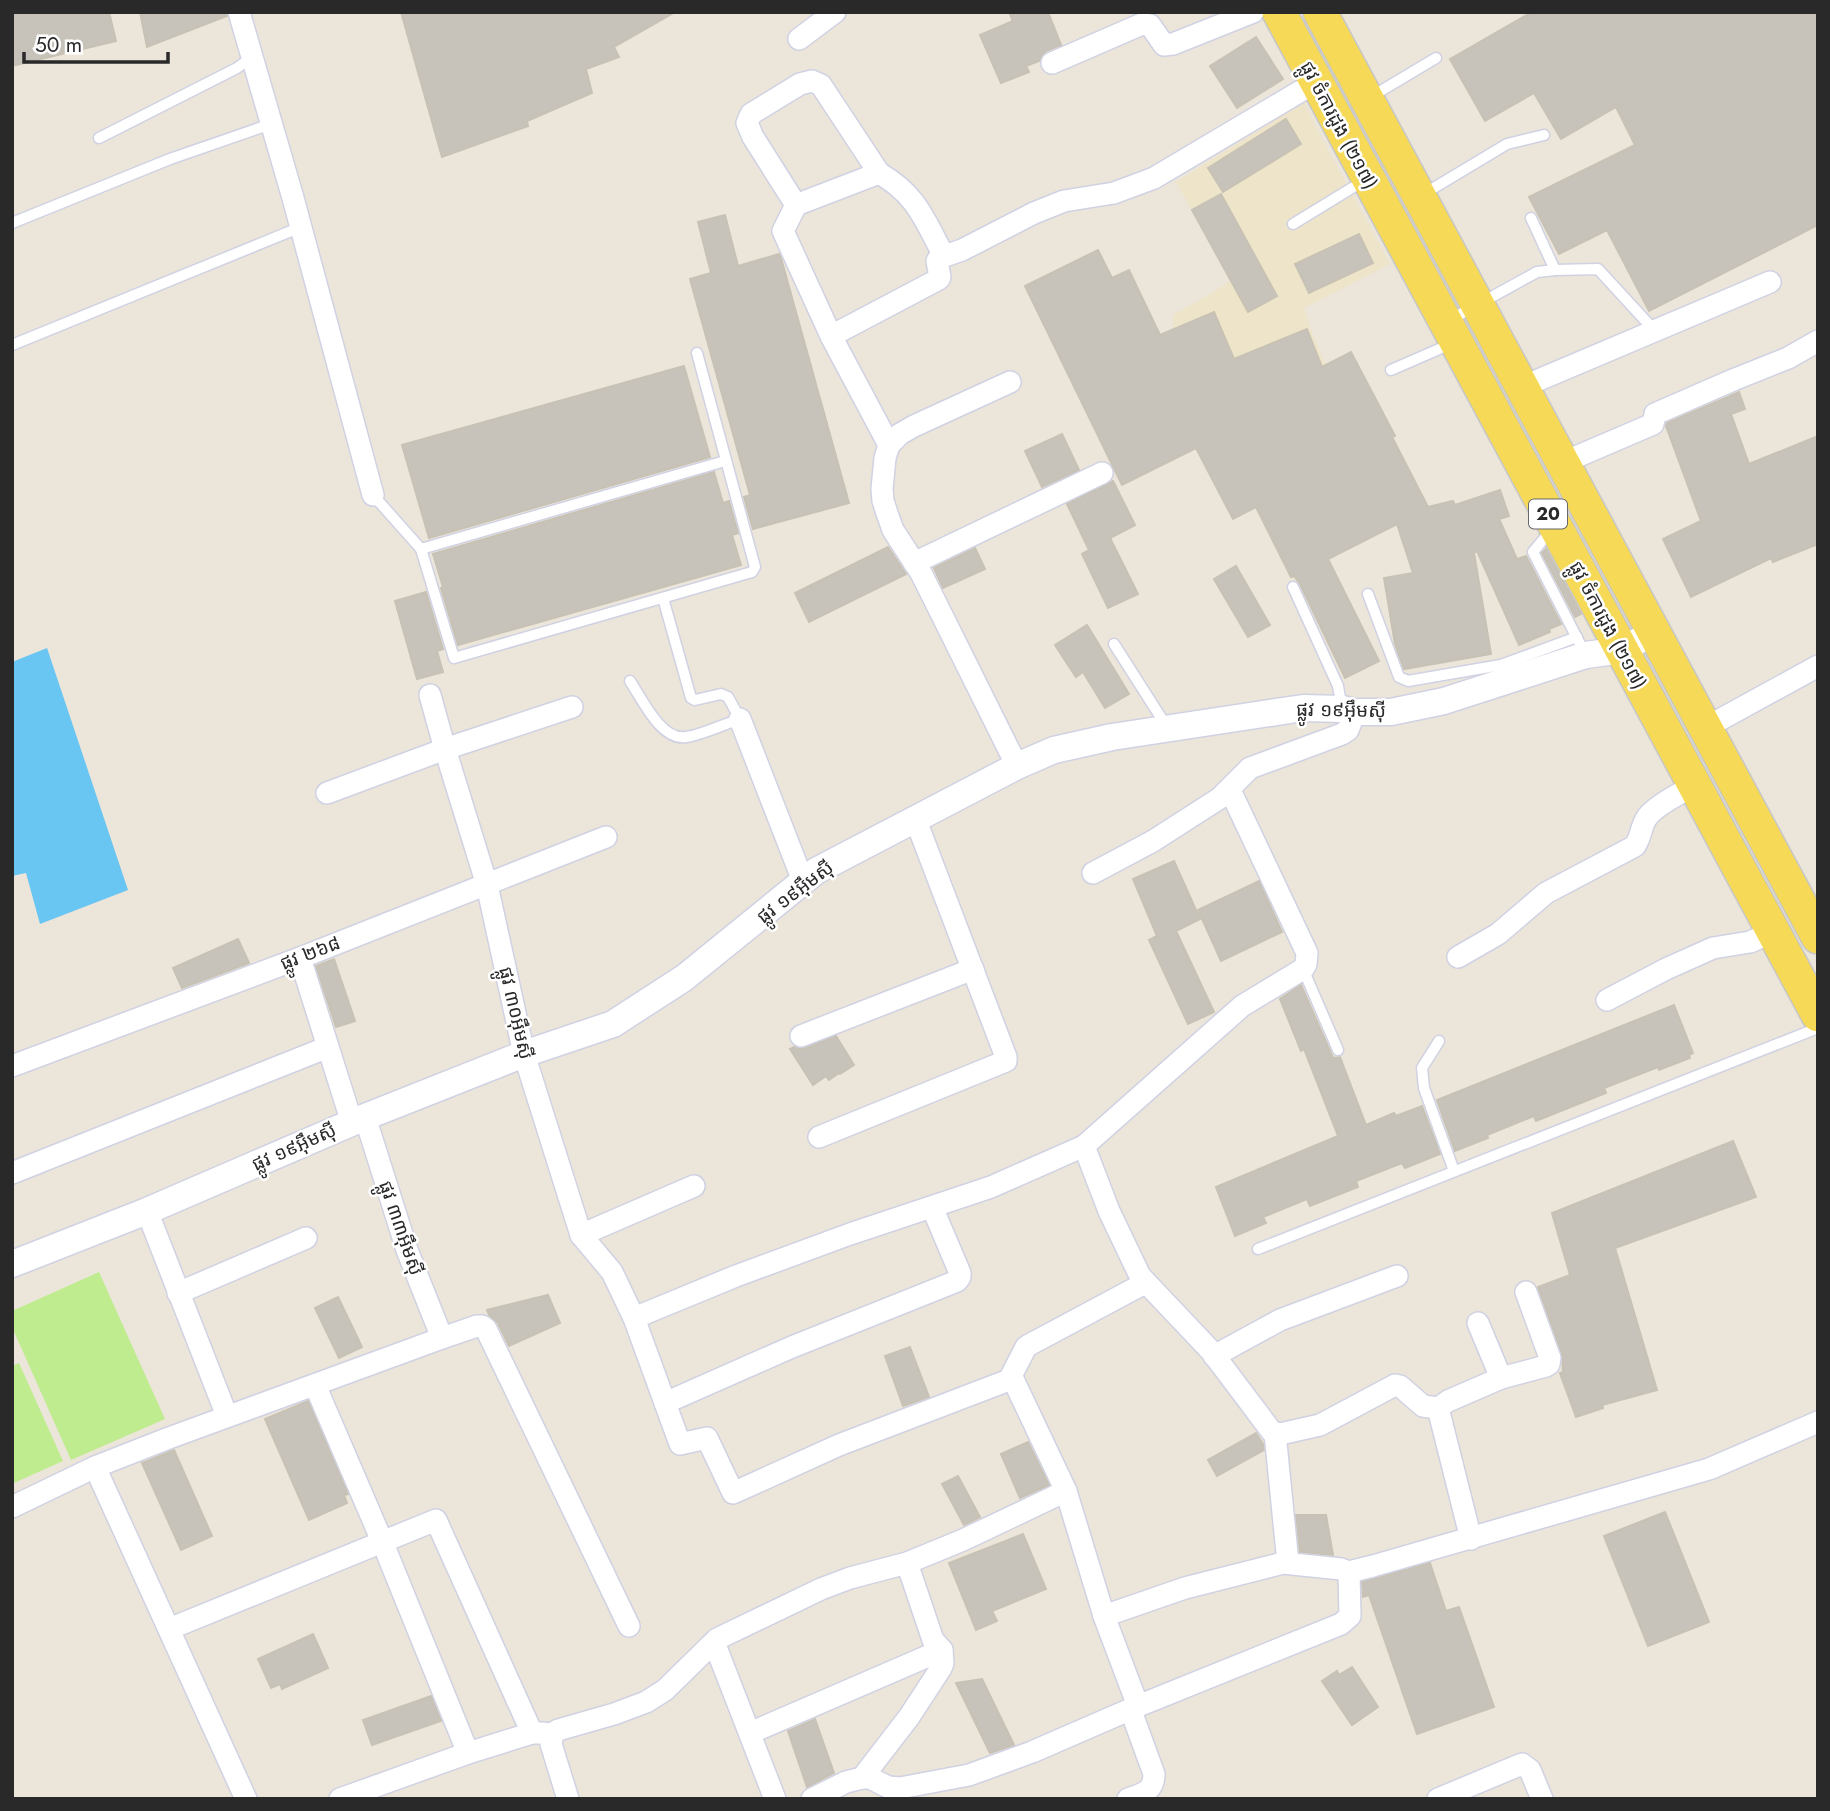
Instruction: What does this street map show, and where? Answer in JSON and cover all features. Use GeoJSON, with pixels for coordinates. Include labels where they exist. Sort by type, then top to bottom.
{"type":"FeatureCollection","features":[{"type":"Feature","properties":{"kind":"main road","name":"ផ្លូវ ចំការដូង (២១៧)"},"geometry":{"type":"LineString","coordinates":[[1279,12],[1316,82],[1384,169],[1419,197],[1817,934]]}},
{"type":"Feature","properties":{"kind":"main road","name":"ផ្លូវ ចំការដូង (២១៧)"},"geometry":{"type":"LineString","coordinates":[[1320,12],[1367,100],[1384,169],[1451,332],[1818,1016]]}},
{"type":"Feature","properties":{"kind":"street"},"geometry":{"type":"LineString","coordinates":[[239,12],[301,227],[373,495]]}},
{"type":"Feature","properties":{"kind":"street"},"geometry":{"type":"LineString","coordinates":[[799,39],[835,12]]}},
{"type":"Feature","properties":{"kind":"street"},"geometry":{"type":"LineString","coordinates":[[1052,63],[1142,24],[1150,25],[1164,45],[1173,44],[1252,12]]}},
{"type":"Feature","properties":{"kind":"street"},"geometry":{"type":"LineString","coordinates":[[796,205],[747,123],[751,114],[800,84],[812,81],[821,85],[879,173],[897,184],[917,205],[944,257]]}},
{"type":"Feature","properties":{"kind":"street"},"geometry":{"type":"LineString","coordinates":[[831,336],[939,279],[937,260],[1064,201],[1114,193],[1154,178],[1316,82]]}},
{"type":"Feature","properties":{"kind":"street"},"geometry":{"type":"LineString","coordinates":[[879,173],[796,205],[783,231],[831,336],[890,445]]}},
{"type":"Feature","properties":{"kind":"street"},"geometry":{"type":"LineString","coordinates":[[1522,387],[1770,282]]}},
{"type":"Feature","properties":{"kind":"street"},"geometry":{"type":"LineString","coordinates":[[1562,463],[1653,424],[1655,414],[1788,358],[1818,341]]}},
{"type":"Feature","properties":{"kind":"street"},"geometry":{"type":"LineString","coordinates":[[1010,382],[900,434],[890,445],[882,474],[883,501],[893,530],[914,563],[1017,766]]}},
{"type":"Feature","properties":{"kind":"street"},"geometry":{"type":"LineString","coordinates":[[914,563],[1102,473]]}},
{"type":"Feature","properties":{"kind":"street","name":"ផ្លូវ ១៩អ៊ឹមស៊ី"},"geometry":{"type":"LineString","coordinates":[[12,1264],[147,1212],[358,1120],[524,1054],[603,1028],[627,1016],[684,978],[816,871],[1017,766],[1054,750],[1167,727],[1303,708],[1391,712],[1444,701],[1582,646],[1622,650],[1654,632]]}},
{"type":"Feature","properties":{"kind":"street"},"geometry":{"type":"LineString","coordinates":[[1705,728],[1818,666]]}},
{"type":"Feature","properties":{"kind":"street","name":"ផ្លូវ ៣០អ៊ឹមស៊ី"},"geometry":{"type":"LineString","coordinates":[[430,695],[487,885],[524,1054],[581,1235],[612,1272],[635,1318],[680,1444],[707,1438],[733,1493],[839,1445],[1012,1377]]}},
{"type":"Feature","properties":{"kind":"street"},"geometry":{"type":"LineString","coordinates":[[327,793],[445,748],[572,707]]}},
{"type":"Feature","properties":{"kind":"street"},"geometry":{"type":"LineString","coordinates":[[1093,873],[1153,841],[1220,798],[1250,768],[1342,734],[1348,730],[1348,711]]}},
{"type":"Feature","properties":{"kind":"street"},"geometry":{"type":"LineString","coordinates":[[740,719],[803,881]]}},
{"type":"Feature","properties":{"kind":"street"},"geometry":{"type":"LineString","coordinates":[[1458,957],[1498,934],[1546,893],[1635,846],[1646,818],[1672,797],[1694,786]]}},
{"type":"Feature","properties":{"kind":"street"},"geometry":{"type":"LineString","coordinates":[[635,1318],[736,1276],[850,1234],[991,1187],[1084,1146],[1242,1006],[1303,969],[1308,960],[1307,953],[1230,790]]}},
{"type":"Feature","properties":{"kind":"street"},"geometry":{"type":"LineString","coordinates":[[819,1137],[1006,1061],[915,818]]}},
{"type":"Feature","properties":{"kind":"street","name":"ផ្លូវ ២៦៨"},"geometry":{"type":"LineString","coordinates":[[12,1066],[300,958],[606,837]]}},
{"type":"Feature","properties":{"kind":"street"},"geometry":{"type":"LineString","coordinates":[[1607,1000],[1665,969],[1713,948],[1750,942],[1773,932]]}},
{"type":"Feature","properties":{"kind":"street","name":"ផ្លូវ ៣៣អ៊ឹមស៊ី"},"geometry":{"type":"LineString","coordinates":[[300,958],[328,1048],[442,1338]]}},
{"type":"Feature","properties":{"kind":"street"},"geometry":{"type":"LineString","coordinates":[[801,1036],[973,969]]}},
{"type":"Feature","properties":{"kind":"street"},"geometry":{"type":"LineString","coordinates":[[12,1173],[328,1048]]}},
{"type":"Feature","properties":{"kind":"street"},"geometry":{"type":"LineString","coordinates":[[1084,1146],[1109,1211],[1140,1276],[1211,1350],[1275,1433],[1320,1425],[1398,1385],[1423,1406],[1438,1408],[1501,1378],[1546,1366],[1550,1358],[1526,1292]]}},
{"type":"Feature","properties":{"kind":"street"},"geometry":{"type":"LineString","coordinates":[[581,1235],[694,1186]]}},
{"type":"Feature","properties":{"kind":"street"},"geometry":{"type":"LineString","coordinates":[[665,1403],[792,1347],[957,1280],[960,1273],[932,1207]]}},
{"type":"Feature","properties":{"kind":"street"},"geometry":{"type":"LineString","coordinates":[[147,1212],[227,1416]]}},
{"type":"Feature","properties":{"kind":"street"},"geometry":{"type":"LineString","coordinates":[[178,1293],[306,1238]]}},
{"type":"Feature","properties":{"kind":"street"},"geometry":{"type":"LineString","coordinates":[[1214,1356],[1280,1320],[1397,1276]]}},
{"type":"Feature","properties":{"kind":"street"},"geometry":{"type":"LineString","coordinates":[[1128,1799],[1149,1791],[1154,1782],[1154,1774],[1066,1491],[1012,1377],[1026,1347],[1145,1283]]}},
{"type":"Feature","properties":{"kind":"street"},"geometry":{"type":"LineString","coordinates":[[1478,1323],[1501,1378]]}},
{"type":"Feature","properties":{"kind":"street"},"geometry":{"type":"LineString","coordinates":[[12,1507],[95,1467],[227,1416],[482,1326],[486,1329],[629,1626]]}},
{"type":"Feature","properties":{"kind":"street"},"geometry":{"type":"LineString","coordinates":[[315,1385],[468,1753]]}},
{"type":"Feature","properties":{"kind":"street"},"geometry":{"type":"LineString","coordinates":[[1438,1408],[1471,1539]]}},
{"type":"Feature","properties":{"kind":"street"},"geometry":{"type":"LineString","coordinates":[[1104,1616],[1185,1588],[1288,1563],[1349,1572],[1471,1539],[1709,1469],[1818,1422]]}},
{"type":"Feature","properties":{"kind":"street"},"geometry":{"type":"LineString","coordinates":[[1275,1433],[1288,1563]]}},
{"type":"Feature","properties":{"kind":"street"},"geometry":{"type":"LineString","coordinates":[[95,1467],[246,1799]]}},
{"type":"Feature","properties":{"kind":"street"},"geometry":{"type":"LineString","coordinates":[[340,1799],[468,1753],[614,1714],[646,1702],[666,1690],[717,1639],[821,1589],[850,1578],[907,1563],[963,1540],[1066,1491]]}},
{"type":"Feature","properties":{"kind":"street"},"geometry":{"type":"LineString","coordinates":[[169,1629],[434,1520],[438,1522],[542,1733],[551,1744],[568,1799]]}},
{"type":"Feature","properties":{"kind":"street"},"geometry":{"type":"LineString","coordinates":[[862,1778],[909,1717],[943,1662],[942,1650],[933,1640],[907,1563]]}},
{"type":"Feature","properties":{"kind":"street"},"geometry":{"type":"LineString","coordinates":[[812,1799],[845,1782],[862,1778],[900,1788],[968,1775],[1032,1752],[1341,1624],[1350,1616],[1349,1572]]}},
{"type":"Feature","properties":{"kind":"street"},"geometry":{"type":"LineString","coordinates":[[714,1642],[775,1799]]}},
{"type":"Feature","properties":{"kind":"street"},"geometry":{"type":"LineString","coordinates":[[750,1733],[942,1650]]}},
{"type":"Feature","properties":{"kind":"street"},"geometry":{"type":"LineString","coordinates":[[1438,1799],[1522,1765],[1530,1769],[1542,1799]]}},
{"type":"Feature","properties":{"kind":"lane"},"geometry":{"type":"LineString","coordinates":[[99,138],[237,68],[252,57]]}},
{"type":"Feature","properties":{"kind":"lane"},"geometry":{"type":"LineString","coordinates":[[1367,100],[1436,58]]}},
{"type":"Feature","properties":{"kind":"lane"},"geometry":{"type":"LineString","coordinates":[[12,223],[170,159],[271,124]]}},
{"type":"Feature","properties":{"kind":"lane"},"geometry":{"type":"LineString","coordinates":[[1419,197],[1507,144],[1544,135]]}},
{"type":"Feature","properties":{"kind":"lane"},"geometry":{"type":"LineString","coordinates":[[1293,224],[1384,169]]}},
{"type":"Feature","properties":{"kind":"lane"},"geometry":{"type":"LineString","coordinates":[[1531,218],[1555,270]]}},
{"type":"Feature","properties":{"kind":"lane"},"geometry":{"type":"LineString","coordinates":[[12,345],[301,227]]}},
{"type":"Feature","properties":{"kind":"lane"},"geometry":{"type":"LineString","coordinates":[[1391,370],[1451,332],[1477,304],[1537,272],[1598,269],[1655,331]]}},
{"type":"Feature","properties":{"kind":"lane"},"geometry":{"type":"LineString","coordinates":[[373,495],[421,549],[454,658],[755,571],[697,353]]}},
{"type":"Feature","properties":{"kind":"lane"},"geometry":{"type":"LineString","coordinates":[[421,549],[725,461]]}},
{"type":"Feature","properties":{"kind":"lane"},"geometry":{"type":"LineString","coordinates":[[1368,594],[1399,677],[1408,681],[1501,665],[1582,646],[1533,552],[1554,526]]}},
{"type":"Feature","properties":{"kind":"lane"},"geometry":{"type":"LineString","coordinates":[[1293,587],[1348,711]]}},
{"type":"Feature","properties":{"kind":"lane"},"geometry":{"type":"LineString","coordinates":[[630,681],[661,727],[671,736],[685,738],[740,719],[725,695],[695,700],[691,698],[663,598]]}},
{"type":"Feature","properties":{"kind":"lane"},"geometry":{"type":"LineString","coordinates":[[1114,644],[1167,727]]}},
{"type":"Feature","properties":{"kind":"lane"},"geometry":{"type":"LineString","coordinates":[[1303,969],[1338,1050]]}},
{"type":"Feature","properties":{"kind":"lane"},"geometry":{"type":"LineString","coordinates":[[1258,1249],[1818,1027]]}},
{"type":"Feature","properties":{"kind":"lane"},"geometry":{"type":"LineString","coordinates":[[1438,1041],[1422,1068],[1424,1088],[1454,1171]]}},
{"type":"Feature","properties":{"kind":"shaded area"},"geometry":{"type":"Polygon","coordinates":[[[1304,102],[1390,264],[1304,308],[1326,366],[1198,420],[1171,362],[1173,315],[1231,280],[1176,182],[1304,102]]]}},
{"type":"Feature","properties":{"kind":"green space"},"geometry":{"type":"Polygon","coordinates":[[[99,1272],[165,1419],[71,1460],[12,1327],[12,1311],[99,1272]]]}},
{"type":"Feature","properties":{"kind":"green space"},"geometry":{"type":"Polygon","coordinates":[[[19,1363],[63,1461],[14,1483],[12,1366],[19,1363]]]}},
{"type":"Feature","properties":{"kind":"water"},"geometry":{"type":"Polygon","coordinates":[[[47,648],[128,890],[40,924],[26,873],[12,876],[12,662],[47,648]]]}},
{"type":"Feature","properties":{"kind":"building"},"geometry":{"type":"Polygon","coordinates":[[[12,12],[109,12],[116,41],[12,66],[12,12]]]}},
{"type":"Feature","properties":{"kind":"building"},"geometry":{"type":"Polygon","coordinates":[[[140,12],[226,12],[227,16],[147,47],[140,12]]]}},
{"type":"Feature","properties":{"kind":"building"},"geometry":{"type":"Polygon","coordinates":[[[401,12],[675,12],[614,47],[619,57],[586,69],[592,93],[527,121],[528,126],[442,157],[401,12]]]}},
{"type":"Feature","properties":{"kind":"building"},"geometry":{"type":"Polygon","coordinates":[[[1009,12],[1048,12],[1061,45],[1046,51],[1039,61],[1026,66],[1029,72],[1001,83],[980,35],[1013,21],[1009,12]]]}},
{"type":"Feature","properties":{"kind":"building"},"geometry":{"type":"Polygon","coordinates":[[[1532,12],[1818,12],[1818,225],[1649,311],[1607,230],[1559,254],[1529,197],[1635,145],[1616,107],[1561,139],[1534,93],[1485,121],[1450,59],[1532,12]]]}},
{"type":"Feature","properties":{"kind":"building"},"geometry":{"type":"Polygon","coordinates":[[[1256,37],[1283,79],[1237,108],[1210,66],[1256,37]]]}},
{"type":"Feature","properties":{"kind":"building"},"geometry":{"type":"Polygon","coordinates":[[[1286,119],[1301,144],[1223,192],[1208,168],[1286,119]]]}},
{"type":"Feature","properties":{"kind":"building"},"geometry":{"type":"Polygon","coordinates":[[[1221,194],[1277,296],[1248,312],[1192,210],[1221,194]]]}},
{"type":"Feature","properties":{"kind":"building"},"geometry":{"type":"Polygon","coordinates":[[[725,215],[738,266],[779,254],[781,258],[849,503],[753,529],[744,497],[750,495],[690,279],[711,273],[698,222],[725,215]]]}},
{"type":"Feature","properties":{"kind":"building"},"geometry":{"type":"Polygon","coordinates":[[[1359,234],[1373,263],[1309,293],[1295,264],[1359,234]]]}},
{"type":"Feature","properties":{"kind":"building"},"geometry":{"type":"Polygon","coordinates":[[[1098,250],[1112,278],[1129,270],[1160,335],[1214,312],[1234,359],[1307,329],[1322,367],[1351,352],[1428,507],[1453,501],[1455,505],[1500,490],[1509,516],[1499,519],[1517,559],[1526,556],[1561,624],[1549,629],[1550,632],[1519,645],[1477,551],[1474,553],[1491,654],[1404,669],[1395,644],[1384,578],[1413,573],[1397,524],[1328,559],[1379,661],[1345,678],[1300,584],[1294,576],[1291,577],[1256,507],[1233,519],[1196,448],[1122,485],[1025,286],[1098,250]]]}},
{"type":"Feature","properties":{"kind":"building"},"geometry":{"type":"Polygon","coordinates":[[[684,366],[710,457],[429,538],[402,445],[684,366]]]}},
{"type":"Feature","properties":{"kind":"building"},"geometry":{"type":"Polygon","coordinates":[[[1739,392],[1745,409],[1731,414],[1749,464],[1818,436],[1818,544],[1773,562],[1771,558],[1691,597],[1663,539],[1701,521],[1666,426],[1667,423],[1739,392]]]}},
{"type":"Feature","properties":{"kind":"building"},"geometry":{"type":"Polygon","coordinates":[[[1062,434],[1079,470],[1042,487],[1025,451],[1062,434]]]}},
{"type":"Feature","properties":{"kind":"building"},"geometry":{"type":"Polygon","coordinates":[[[714,472],[723,503],[729,501],[738,533],[732,535],[741,565],[458,645],[433,554],[714,472]]]}},
{"type":"Feature","properties":{"kind":"building"},"geometry":{"type":"Polygon","coordinates":[[[1113,481],[1135,525],[1110,538],[1138,594],[1108,608],[1082,554],[1089,550],[1067,504],[1113,481]]]}},
{"type":"Feature","properties":{"kind":"building"},"geometry":{"type":"Polygon","coordinates":[[[888,547],[906,574],[809,622],[795,593],[888,547]]]}},
{"type":"Feature","properties":{"kind":"building"},"geometry":{"type":"Polygon","coordinates":[[[975,548],[985,569],[943,588],[934,568],[975,548]]]}},
{"type":"Feature","properties":{"kind":"building"},"geometry":{"type":"Polygon","coordinates":[[[1546,549],[1581,614],[1575,617],[1542,553],[1546,549]]]}},
{"type":"Feature","properties":{"kind":"building"},"geometry":{"type":"Polygon","coordinates":[[[1236,566],[1270,625],[1248,637],[1214,579],[1236,566]]]}},
{"type":"Feature","properties":{"kind":"building"},"geometry":{"type":"Polygon","coordinates":[[[426,592],[443,649],[437,651],[443,672],[417,679],[395,601],[426,592]]]}},
{"type":"Feature","properties":{"kind":"building"},"geometry":{"type":"Polygon","coordinates":[[[1087,625],[1129,694],[1105,708],[1083,672],[1076,677],[1055,645],[1087,625]]]}},
{"type":"Feature","properties":{"kind":"building"},"geometry":{"type":"Polygon","coordinates":[[[1174,861],[1200,919],[1176,931],[1214,1012],[1188,1024],[1149,940],[1157,936],[1133,879],[1174,861]]]}},
{"type":"Feature","properties":{"kind":"building"},"geometry":{"type":"Polygon","coordinates":[[[1259,881],[1282,932],[1221,961],[1198,910],[1259,881]]]}},
{"type":"Feature","properties":{"kind":"building"},"geometry":{"type":"Polygon","coordinates":[[[238,939],[249,963],[182,988],[173,968],[238,939]]]}},
{"type":"Feature","properties":{"kind":"building"},"geometry":{"type":"Polygon","coordinates":[[[334,959],[355,1021],[336,1027],[316,966],[334,959]]]}},
{"type":"Feature","properties":{"kind":"building"},"geometry":{"type":"Polygon","coordinates":[[[1301,985],[1333,1058],[1340,1057],[1366,1125],[1394,1113],[1396,1116],[1422,1106],[1440,1154],[1405,1168],[1402,1163],[1356,1181],[1358,1187],[1310,1206],[1307,1199],[1263,1217],[1266,1223],[1235,1236],[1216,1187],[1338,1136],[1304,1049],[1301,1051],[1280,999],[1301,985]]]}},
{"type":"Feature","properties":{"kind":"building"},"geometry":{"type":"Polygon","coordinates":[[[1674,1005],[1693,1053],[1689,1055],[1690,1058],[1604,1088],[1606,1093],[1536,1121],[1534,1116],[1455,1151],[1437,1100],[1674,1005]]]}},
{"type":"Feature","properties":{"kind":"building"},"geometry":{"type":"Polygon","coordinates":[[[836,1036],[854,1065],[829,1080],[826,1076],[813,1085],[790,1049],[806,1048],[836,1036]]]}},
{"type":"Feature","properties":{"kind":"building"},"geometry":{"type":"Polygon","coordinates":[[[1733,1141],[1756,1197],[1615,1248],[1657,1390],[1602,1405],[1603,1408],[1576,1417],[1560,1373],[1563,1372],[1562,1354],[1538,1287],[1570,1275],[1552,1213],[1733,1141]]]}},
{"type":"Feature","properties":{"kind":"building"},"geometry":{"type":"Polygon","coordinates":[[[548,1295],[560,1323],[509,1346],[498,1323],[487,1310],[548,1295]]]}},
{"type":"Feature","properties":{"kind":"building"},"geometry":{"type":"Polygon","coordinates":[[[338,1297],[362,1347],[339,1358],[315,1308],[338,1297]]]}},
{"type":"Feature","properties":{"kind":"building"},"geometry":{"type":"Polygon","coordinates":[[[910,1347],[929,1397],[903,1406],[885,1356],[910,1347]]]}},
{"type":"Feature","properties":{"kind":"building"},"geometry":{"type":"Polygon","coordinates":[[[308,1401],[348,1494],[344,1495],[347,1503],[309,1520],[265,1419],[308,1401]]]}},
{"type":"Feature","properties":{"kind":"building"},"geometry":{"type":"Polygon","coordinates":[[[1256,1433],[1264,1450],[1217,1476],[1208,1460],[1256,1433]]]}},
{"type":"Feature","properties":{"kind":"building"},"geometry":{"type":"Polygon","coordinates":[[[1028,1442],[1049,1485],[1020,1498],[1001,1454],[1028,1442]]]}},
{"type":"Feature","properties":{"kind":"building"},"geometry":{"type":"Polygon","coordinates":[[[174,1450],[212,1536],[181,1550],[142,1463],[174,1450]]]}},
{"type":"Feature","properties":{"kind":"building"},"geometry":{"type":"Polygon","coordinates":[[[958,1476],[980,1517],[964,1525],[942,1484],[958,1476]]]}},
{"type":"Feature","properties":{"kind":"building"},"geometry":{"type":"Polygon","coordinates":[[[1665,1512],[1709,1622],[1648,1646],[1604,1536],[1665,1512]]]}},
{"type":"Feature","properties":{"kind":"building"},"geometry":{"type":"Polygon","coordinates":[[[1296,1515],[1326,1515],[1333,1555],[1300,1552],[1296,1515]]]}},
{"type":"Feature","properties":{"kind":"building"},"geometry":{"type":"Polygon","coordinates":[[[1023,1534],[1046,1589],[992,1611],[997,1621],[976,1630],[949,1563],[1023,1534]]]}},
{"type":"Feature","properties":{"kind":"building"},"geometry":{"type":"Polygon","coordinates":[[[1430,1563],[1446,1611],[1459,1607],[1494,1707],[1417,1734],[1369,1595],[1363,1597],[1362,1582],[1430,1563]]]}},
{"type":"Feature","properties":{"kind":"building"},"geometry":{"type":"Polygon","coordinates":[[[313,1634],[328,1668],[282,1689],[280,1684],[271,1688],[258,1659],[313,1634]]]}},
{"type":"Feature","properties":{"kind":"building"},"geometry":{"type":"Polygon","coordinates":[[[1352,1667],[1378,1707],[1352,1725],[1322,1681],[1337,1671],[1339,1675],[1352,1667]]]}},
{"type":"Feature","properties":{"kind":"building"},"geometry":{"type":"Polygon","coordinates":[[[982,1679],[1014,1745],[990,1753],[956,1683],[982,1679]]]}},
{"type":"Feature","properties":{"kind":"building"},"geometry":{"type":"Polygon","coordinates":[[[431,1696],[441,1721],[372,1745],[363,1720],[431,1696]]]}},
{"type":"Feature","properties":{"kind":"building"},"geometry":{"type":"Polygon","coordinates":[[[815,1719],[834,1773],[807,1787],[788,1731],[815,1719]]]}}]}
